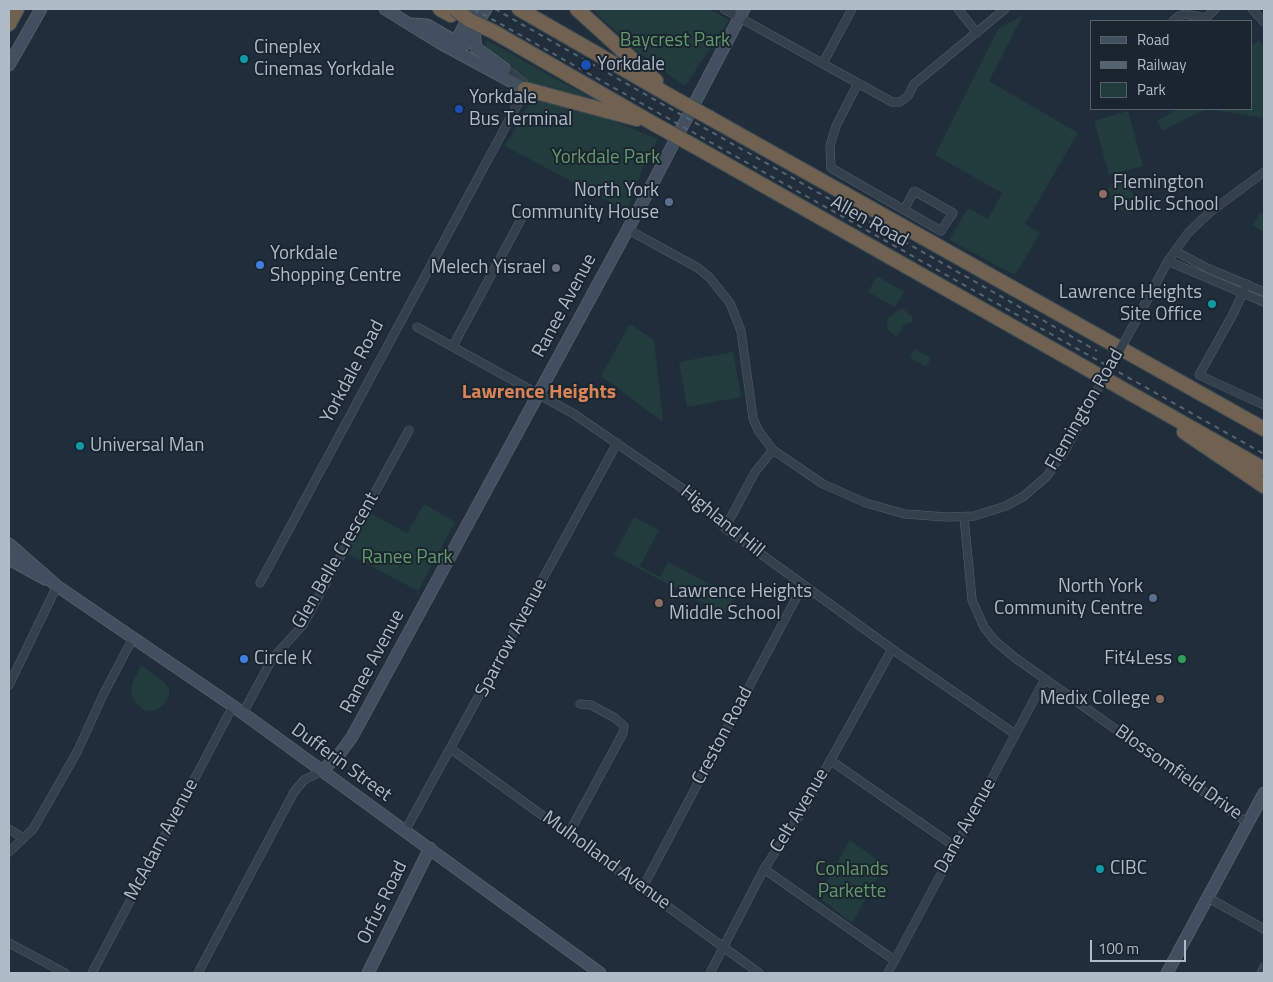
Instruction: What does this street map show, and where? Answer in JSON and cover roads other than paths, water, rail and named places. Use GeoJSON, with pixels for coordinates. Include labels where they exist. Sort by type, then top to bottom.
{"type":"FeatureCollection","features":[{"type":"Feature","properties":{"kind":"highway"},"geometry":{"type":"LineString","coordinates":[[9,24],[17,9]]}},
{"type":"Feature","properties":{"kind":"highway","name":"Allen Road"},"geometry":{"type":"LineString","coordinates":[[519,9],[1264,430]]}},
{"type":"Feature","properties":{"kind":"highway"},"geometry":{"type":"LineString","coordinates":[[531,9],[576,42]]}},
{"type":"Feature","properties":{"kind":"highway"},"geometry":{"type":"LineString","coordinates":[[577,9],[679,101]]}},
{"type":"Feature","properties":{"kind":"highway","name":"Allen Road"},"geometry":{"type":"LineString","coordinates":[[449,11],[472,20],[494,32],[654,124],[1129,390],[1264,469]]}},
{"type":"Feature","properties":{"kind":"highway"},"geometry":{"type":"LineString","coordinates":[[525,89],[654,124]]}},
{"type":"Feature","properties":{"kind":"highway"},"geometry":{"type":"LineString","coordinates":[[1144,362],[1264,419]]}},
{"type":"Feature","properties":{"kind":"highway"},"geometry":{"type":"LineString","coordinates":[[1129,390],[1132,399],[1264,486]]}},
{"type":"Feature","properties":{"kind":"street"},"geometry":{"type":"LineString","coordinates":[[9,65],[41,9]]}},
{"type":"Feature","properties":{"kind":"street"},"geometry":{"type":"LineString","coordinates":[[385,9],[412,24],[419,31],[454,45],[492,65],[505,69]]}},
{"type":"Feature","properties":{"kind":"street"},"geometry":{"type":"LineString","coordinates":[[454,45],[472,20],[486,9]]}},
{"type":"Feature","properties":{"kind":"street"},"geometry":{"type":"LineString","coordinates":[[724,9],[741,13],[892,102],[900,102],[908,96],[914,84],[1005,9]]}},
{"type":"Feature","properties":{"kind":"street"},"geometry":{"type":"LineString","coordinates":[[823,63],[852,9]]}},
{"type":"Feature","properties":{"kind":"street"},"geometry":{"type":"LineString","coordinates":[[958,9],[977,32]]}},
{"type":"Feature","properties":{"kind":"street"},"geometry":{"type":"LineString","coordinates":[[1175,20],[1185,14],[1206,20],[1215,9]]}},
{"type":"Feature","properties":{"kind":"street"},"geometry":{"type":"LineString","coordinates":[[1252,9],[1264,22]]}},
{"type":"Feature","properties":{"kind":"street","name":"Ranee Avenue"},"geometry":{"type":"LineString","coordinates":[[322,771],[342,752],[352,737],[627,229],[741,13]]}},
{"type":"Feature","properties":{"kind":"street"},"geometry":{"type":"LineString","coordinates":[[454,45],[464,45],[472,20]]}},
{"type":"Feature","properties":{"kind":"street"},"geometry":{"type":"LineString","coordinates":[[472,20],[476,48],[519,77],[525,89]]}},
{"type":"Feature","properties":{"kind":"street"},"geometry":{"type":"LineString","coordinates":[[454,45],[525,89]]}},
{"type":"Feature","properties":{"kind":"street"},"geometry":{"type":"LineString","coordinates":[[858,83],[836,126],[830,146],[831,168],[904,210],[941,231],[953,213],[914,191],[904,210]]}},
{"type":"Feature","properties":{"kind":"street","name":"Yorkdale Road"},"geometry":{"type":"LineString","coordinates":[[260,583],[525,89]]}},
{"type":"Feature","properties":{"kind":"street","name":"Flemington Road"},"geometry":{"type":"LineString","coordinates":[[627,229],[698,268],[710,278],[730,303],[741,331],[753,418],[773,450],[811,477],[866,503],[905,514],[964,517],[985,514],[1006,506],[1024,496],[1040,483],[1060,458],[1175,251],[1208,213],[1264,172]]}},
{"type":"Feature","properties":{"kind":"street"},"geometry":{"type":"LineString","coordinates":[[453,346],[526,212]]}},
{"type":"Feature","properties":{"kind":"street"},"geometry":{"type":"LineString","coordinates":[[1175,251],[1207,268],[1264,292]]}},
{"type":"Feature","properties":{"kind":"street"},"geometry":{"type":"LineString","coordinates":[[1168,261],[1264,302]]}},
{"type":"Feature","properties":{"kind":"street"},"geometry":{"type":"LineString","coordinates":[[1247,284],[1199,375],[1264,405]]}},
{"type":"Feature","properties":{"kind":"street","name":"Highland Hill"},"geometry":{"type":"LineString","coordinates":[[416,328],[453,346],[574,414],[617,443],[689,493],[725,528],[892,649],[1015,734]]}},
{"type":"Feature","properties":{"kind":"street","name":"Glen Belle Crescent"},"geometry":{"type":"LineString","coordinates":[[238,710],[272,660],[303,624],[410,430]]}},
{"type":"Feature","properties":{"kind":"street","name":"Sparrow Avenue"},"geometry":{"type":"LineString","coordinates":[[405,831],[617,443]]}},
{"type":"Feature","properties":{"kind":"street"},"geometry":{"type":"LineString","coordinates":[[725,528],[756,472],[773,450]]}},
{"type":"Feature","properties":{"kind":"street","name":"Blossomfield Drive"},"geometry":{"type":"LineString","coordinates":[[964,517],[969,586],[978,616],[998,643],[1045,679],[1249,824]]}},
{"type":"Feature","properties":{"kind":"street","name":"Dufferin Street"},"geometry":{"type":"LineString","coordinates":[[9,544],[57,586]]}},
{"type":"Feature","properties":{"kind":"street","name":"Dufferin Street"},"geometry":{"type":"LineString","coordinates":[[9,559],[57,586],[238,710],[600,973]]}},
{"type":"Feature","properties":{"kind":"street","name":"Creston Road"},"geometry":{"type":"LineString","coordinates":[[643,887],[803,585]]}},
{"type":"Feature","properties":{"kind":"street"},"geometry":{"type":"LineString","coordinates":[[9,685],[57,586]]}},
{"type":"Feature","properties":{"kind":"street"},"geometry":{"type":"LineString","coordinates":[[9,852],[40,817],[77,752],[106,688],[136,640]]}},
{"type":"Feature","properties":{"kind":"street","name":"Celt Avenue"},"geometry":{"type":"LineString","coordinates":[[710,973],[764,869],[794,825],[892,649]]}},
{"type":"Feature","properties":{"kind":"street","name":"Dane Avenue"},"geometry":{"type":"LineString","coordinates":[[888,973],[954,846],[1045,679]]}},
{"type":"Feature","properties":{"kind":"street"},"geometry":{"type":"LineString","coordinates":[[569,833],[623,734],[624,726],[615,718],[590,705],[580,704]]}},
{"type":"Feature","properties":{"kind":"street","name":"McAdam Avenue"},"geometry":{"type":"LineString","coordinates":[[92,973],[238,710]]}},
{"type":"Feature","properties":{"kind":"street","name":"Mulholland Avenue"},"geometry":{"type":"LineString","coordinates":[[451,749],[759,973]]}},
{"type":"Feature","properties":{"kind":"street"},"geometry":{"type":"LineString","coordinates":[[830,760],[954,846]]}},
{"type":"Feature","properties":{"kind":"street"},"geometry":{"type":"LineString","coordinates":[[198,973],[294,792],[304,780],[322,771]]}},
{"type":"Feature","properties":{"kind":"street"},"geometry":{"type":"LineString","coordinates":[[1167,973],[1207,897],[1249,824],[1264,793]]}},
{"type":"Feature","properties":{"kind":"street"},"geometry":{"type":"LineString","coordinates":[[9,829],[23,838]]}},
{"type":"Feature","properties":{"kind":"street","name":"Orfus Road"},"geometry":{"type":"LineString","coordinates":[[368,973],[430,848]]}},
{"type":"Feature","properties":{"kind":"street"},"geometry":{"type":"LineString","coordinates":[[764,869],[894,960]]}},
{"type":"Feature","properties":{"kind":"street"},"geometry":{"type":"LineString","coordinates":[[1207,897],[1264,929]]}},
{"type":"Feature","properties":{"kind":"street"},"geometry":{"type":"LineString","coordinates":[[9,943],[65,973]]}},
{"type":"Feature","properties":{"kind":"street"},"geometry":{"type":"LineString","coordinates":[[1261,973],[1264,967]]}},
{"type":"Feature","properties":{"kind":"railway"},"geometry":{"type":"LineString","coordinates":[[474,9],[1264,454]]}},
{"type":"Feature","properties":{"kind":"railway"},"geometry":{"type":"LineString","coordinates":[[495,9],[1097,351]]}},
{"type":"Feature","properties":{"kind":"place","name":"Cineplex Cinemas Yorkdale"},"geometry":{"type":"Point","coordinates":[244,59]}},
{"type":"Feature","properties":{"kind":"place","name":"Yorkdale"},"geometry":{"type":"Point","coordinates":[586,65]}},
{"type":"Feature","properties":{"kind":"place","name":"Yorkdale Bus Terminal"},"geometry":{"type":"Point","coordinates":[459,109]}},
{"type":"Feature","properties":{"kind":"place","name":"Flemington Public School"},"geometry":{"type":"Point","coordinates":[1103,194]}},
{"type":"Feature","properties":{"kind":"place","name":"North York Community House"},"geometry":{"type":"Point","coordinates":[669,202]}},
{"type":"Feature","properties":{"kind":"place","name":"Yorkdale Shopping Centre"},"geometry":{"type":"Point","coordinates":[260,265]}},
{"type":"Feature","properties":{"kind":"place","name":"Melech Yisrael"},"geometry":{"type":"Point","coordinates":[556,268]}},
{"type":"Feature","properties":{"kind":"place","name":"Lawrence Heights Site Office"},"geometry":{"type":"Point","coordinates":[1212,304]}},
{"type":"Feature","properties":{"kind":"place","name":"Universal Man"},"geometry":{"type":"Point","coordinates":[80,446]}},
{"type":"Feature","properties":{"kind":"place","name":"North York Community Centre"},"geometry":{"type":"Point","coordinates":[1153,598]}},
{"type":"Feature","properties":{"kind":"place","name":"Lawrence Heights Middle School"},"geometry":{"type":"Point","coordinates":[659,603]}},
{"type":"Feature","properties":{"kind":"place","name":"Circle K"},"geometry":{"type":"Point","coordinates":[244,659]}},
{"type":"Feature","properties":{"kind":"place","name":"Fit4Less"},"geometry":{"type":"Point","coordinates":[1182,659]}},
{"type":"Feature","properties":{"kind":"place","name":"Medix College"},"geometry":{"type":"Point","coordinates":[1160,699]}},
{"type":"Feature","properties":{"kind":"place","name":"CIBC"},"geometry":{"type":"Point","coordinates":[1100,869]}},
{"type":"Feature","properties":{"kind":"district","name":"Lawrence Heights"},"geometry":{"type":"Point","coordinates":[539,393]}},
{"type":"Feature","properties":{"kind":"park label","name":"Baycrest Park"},"geometry":{"type":"Point","coordinates":[675,41]}},
{"type":"Feature","properties":{"kind":"park label","name":"Yorkdale Park"},"geometry":{"type":"Point","coordinates":[606,158]}},
{"type":"Feature","properties":{"kind":"park label","name":"Ranee Park"},"geometry":{"type":"Point","coordinates":[407,558]}},
{"type":"Feature","properties":{"kind":"park label","name":"Conlands Parkette"},"geometry":{"type":"Point","coordinates":[852,881]}}]}
